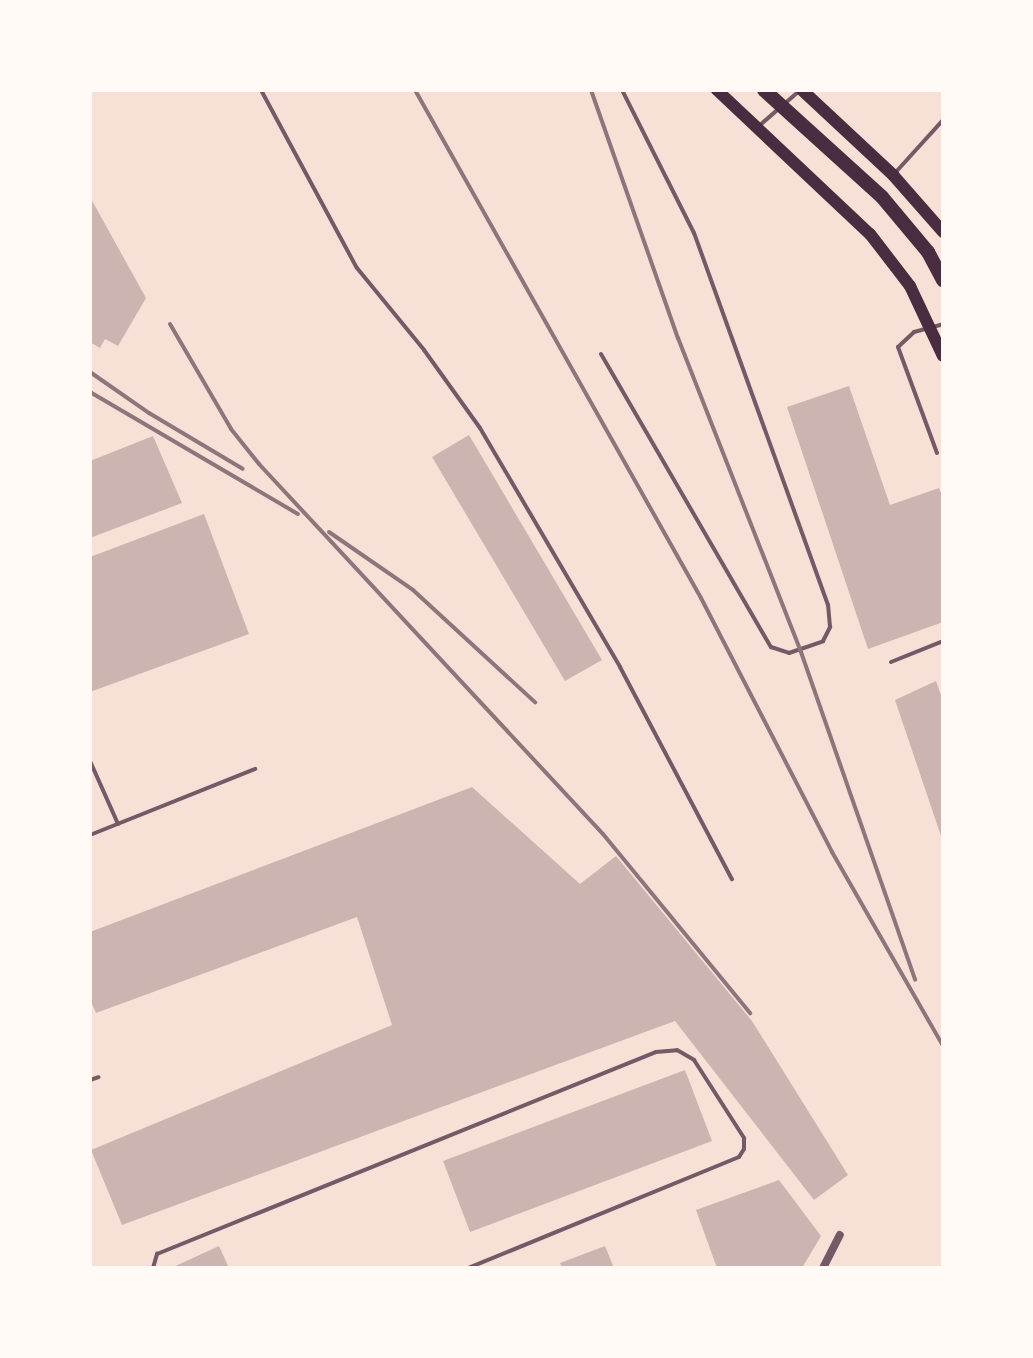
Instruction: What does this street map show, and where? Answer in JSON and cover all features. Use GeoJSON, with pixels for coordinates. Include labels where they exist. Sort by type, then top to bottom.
{"type":"FeatureCollection","features":[{"type":"Feature","properties":{"kind":"main road"},"geometry":{"type":"LineString","coordinates":[[717,90],[870,234],[937,325],[943,356]]}},
{"type":"Feature","properties":{"kind":"main road"},"geometry":{"type":"LineString","coordinates":[[764,90],[882,197],[928,252],[943,280]]}},
{"type":"Feature","properties":{"kind":"main road"},"geometry":{"type":"LineString","coordinates":[[801,90],[893,175],[943,232]]}},
{"type":"Feature","properties":{"kind":"street"},"geometry":{"type":"LineString","coordinates":[[823,1268],[840,1235]]}},
{"type":"Feature","properties":{"kind":"lane"},"geometry":{"type":"LineString","coordinates":[[261,90],[357,268],[424,350],[480,428],[620,667],[732,879]]}},
{"type":"Feature","properties":{"kind":"lane"},"geometry":{"type":"LineString","coordinates":[[601,354],[771,647],[797,653],[823,641],[830,627],[828,605],[694,233],[622,90]]}},
{"type":"Feature","properties":{"kind":"lane"},"geometry":{"type":"LineString","coordinates":[[757,127],[785,107],[801,90]]}},
{"type":"Feature","properties":{"kind":"lane"},"geometry":{"type":"LineString","coordinates":[[893,175],[943,120]]}},
{"type":"Feature","properties":{"kind":"lane"},"geometry":{"type":"LineString","coordinates":[[937,325],[914,332],[898,347],[937,453]]}},
{"type":"Feature","properties":{"kind":"lane"},"geometry":{"type":"LineString","coordinates":[[891,662],[943,641]]}},
{"type":"Feature","properties":{"kind":"lane"},"geometry":{"type":"LineString","coordinates":[[90,761],[118,824]]}},
{"type":"Feature","properties":{"kind":"lane"},"geometry":{"type":"LineString","coordinates":[[90,835],[255,769]]}},
{"type":"Feature","properties":{"kind":"lane"},"geometry":{"type":"LineString","coordinates":[[153,1268],[157,1254],[656,1052],[677,1050],[694,1060],[744,1138],[744,1149],[739,1157],[468,1268]]}},
{"type":"Feature","properties":{"kind":"lane"},"geometry":{"type":"LineString","coordinates":[[90,1080],[99,1077]]}},
{"type":"Feature","properties":{"kind":"building"},"geometry":{"type":"Polygon","coordinates":[[[90,197],[146,298],[118,346],[105,339],[100,348],[90,342],[90,197]]]}},
{"type":"Feature","properties":{"kind":"building"},"geometry":{"type":"Polygon","coordinates":[[[849,386],[890,505],[939,488],[943,498],[943,622],[868,649],[787,407],[849,386]]]}},
{"type":"Feature","properties":{"kind":"building"},"geometry":{"type":"Polygon","coordinates":[[[469,435],[602,660],[565,681],[432,457],[469,435]]]}},
{"type":"Feature","properties":{"kind":"building"},"geometry":{"type":"Polygon","coordinates":[[[153,436],[182,503],[90,538],[90,461],[153,436]]]}},
{"type":"Feature","properties":{"kind":"building"},"geometry":{"type":"Polygon","coordinates":[[[204,514],[249,634],[90,692],[90,557],[204,514]]]}},
{"type":"Feature","properties":{"kind":"building"},"geometry":{"type":"Polygon","coordinates":[[[936,681],[943,701],[942,839],[895,700],[936,681]]]}},
{"type":"Feature","properties":{"kind":"building"},"geometry":{"type":"Polygon","coordinates":[[[472,787],[580,884],[616,856],[752,1021],[848,1175],[814,1200],[675,1021],[122,1225],[91,1150],[392,1025],[357,917],[96,1013],[90,1000],[90,932],[472,787]]]}},
{"type":"Feature","properties":{"kind":"building"},"geometry":{"type":"Polygon","coordinates":[[[685,1070],[712,1141],[470,1232],[443,1161],[685,1070]]]}},
{"type":"Feature","properties":{"kind":"building"},"geometry":{"type":"Polygon","coordinates":[[[779,1180],[821,1236],[802,1268],[717,1268],[696,1210],[779,1180]]]}},
{"type":"Feature","properties":{"kind":"building"},"geometry":{"type":"Polygon","coordinates":[[[219,1246],[229,1268],[171,1268],[219,1246]]]}},
{"type":"Feature","properties":{"kind":"building"},"geometry":{"type":"Polygon","coordinates":[[[605,1246],[614,1268],[562,1268],[560,1263],[605,1246]]]}},
{"type":"Feature","properties":{"kind":"railway"},"geometry":{"type":"LineString","coordinates":[[415,90],[701,598],[832,852],[943,1046]]}},
{"type":"Feature","properties":{"kind":"railway"},"geometry":{"type":"LineString","coordinates":[[591,90],[678,338],[801,652],[915,980]]}},
{"type":"Feature","properties":{"kind":"railway"},"geometry":{"type":"LineString","coordinates":[[170,324],[231,429],[259,464],[603,834],[750,1013]]}},
{"type":"Feature","properties":{"kind":"railway"},"geometry":{"type":"LineString","coordinates":[[90,372],[149,413],[243,469]]}},
{"type":"Feature","properties":{"kind":"railway"},"geometry":{"type":"LineString","coordinates":[[90,392],[298,514]]}},
{"type":"Feature","properties":{"kind":"railway"},"geometry":{"type":"LineString","coordinates":[[329,532],[413,590],[535,702]]}}]}
